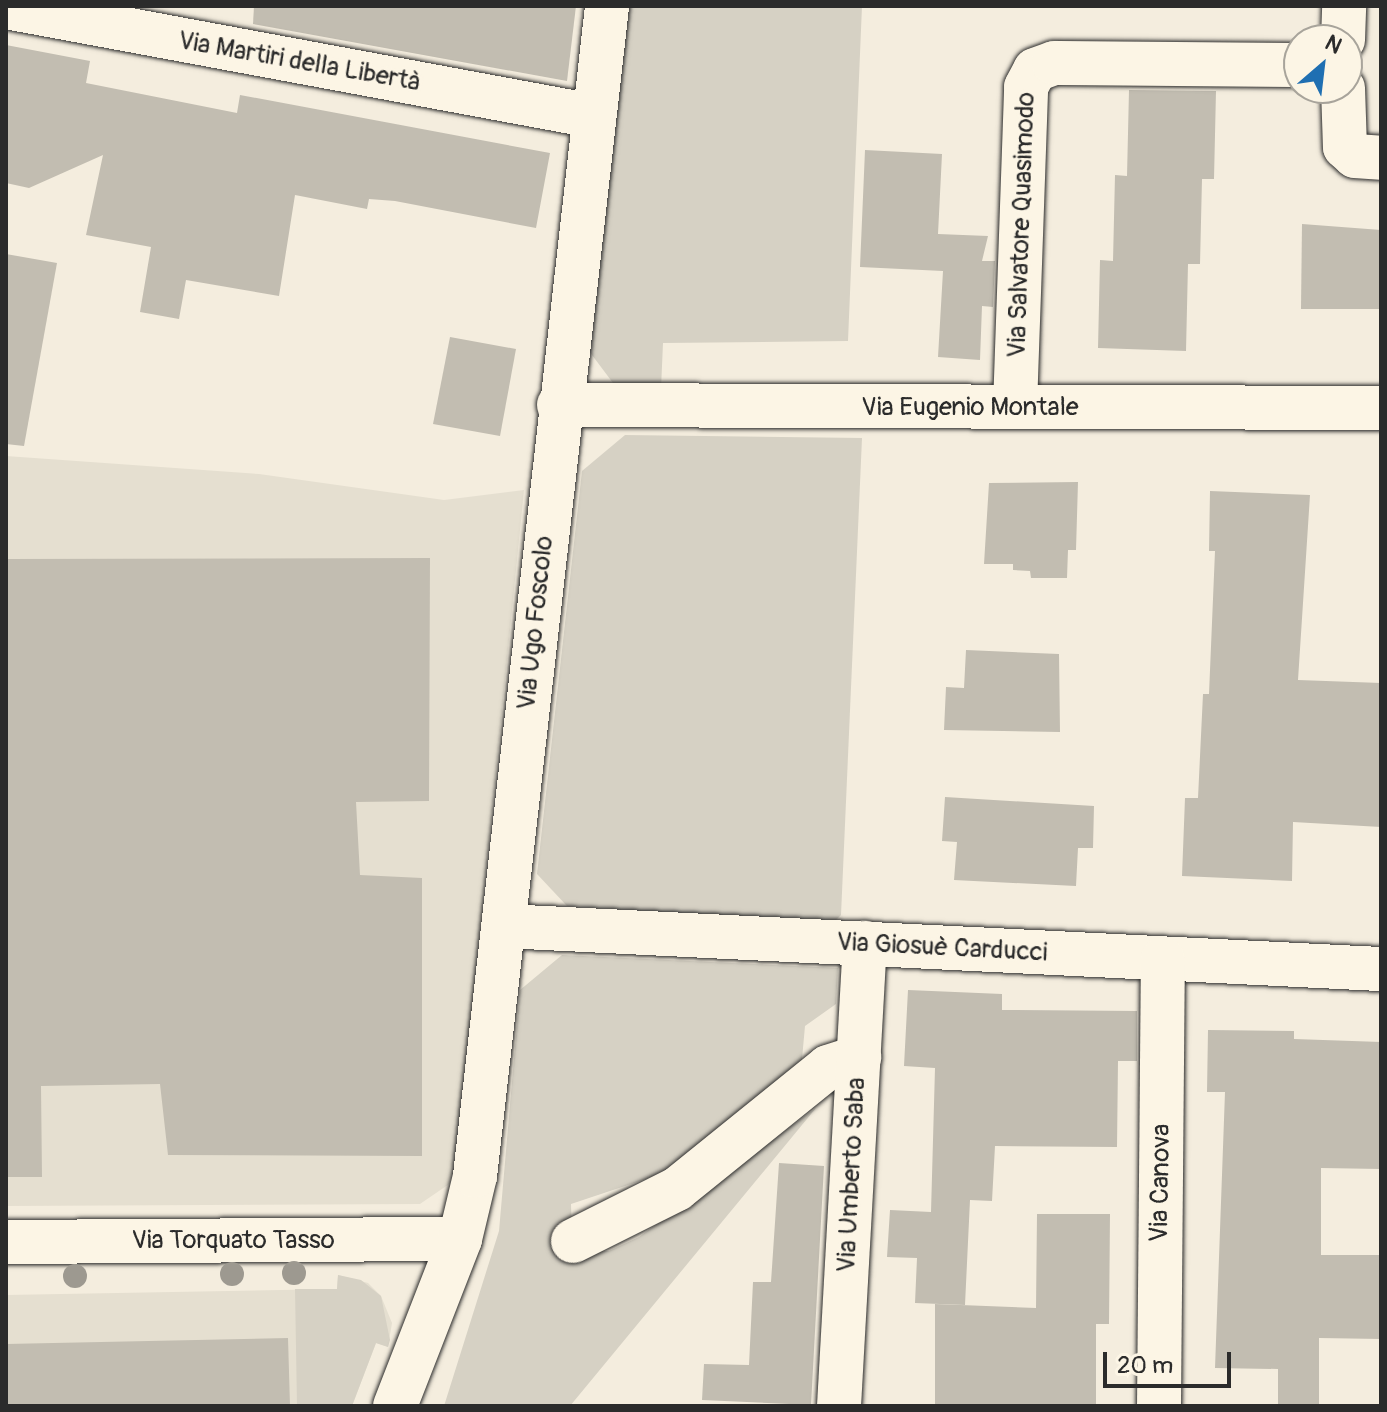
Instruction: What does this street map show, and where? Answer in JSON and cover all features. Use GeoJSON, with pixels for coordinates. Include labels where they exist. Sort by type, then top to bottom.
{"type":"FeatureCollection","features":[{"type":"Feature","properties":{"kind":"street","name":"Via Ugo Foscolo"},"geometry":{"type":"LineString","coordinates":[[395,1406],[460,1239],[475,1176],[559,405],[607,6]]}},
{"type":"Feature","properties":{"kind":"street","name":"Via Martiri della Libertà"},"geometry":{"type":"LineString","coordinates":[[6,7],[593,116]]}},
{"type":"Feature","properties":{"kind":"street","name":"Via Salvatore Quasimodo"},"geometry":{"type":"LineString","coordinates":[[1015,407],[1028,78],[1054,63],[1283,65]]}},
{"type":"Feature","properties":{"kind":"street"},"geometry":{"type":"LineString","coordinates":[[1344,104],[1345,147],[1355,156],[1381,158]]}},
{"type":"Feature","properties":{"kind":"street","name":"Via Eugenio Montale"},"geometry":{"type":"LineString","coordinates":[[559,405],[1381,408]]}},
{"type":"Feature","properties":{"kind":"street","name":"Via Giosuè Carducci"},"geometry":{"type":"LineString","coordinates":[[504,926],[1381,969]]}},
{"type":"Feature","properties":{"kind":"street","name":"Via Umberto Saba"},"geometry":{"type":"LineString","coordinates":[[839,1406],[865,943]]}},
{"type":"Feature","properties":{"kind":"street","name":"Via Canova"},"geometry":{"type":"LineString","coordinates":[[1159,1406],[1163,959]]}},
{"type":"Feature","properties":{"kind":"street"},"geometry":{"type":"LineString","coordinates":[[573,1241],[677,1189],[828,1067],[859,1057]]}},
{"type":"Feature","properties":{"kind":"street","name":"Via Torquato Tasso"},"geometry":{"type":"LineString","coordinates":[[6,1242],[460,1239]]}},
{"type":"Feature","properties":{"kind":"shaded area"},"geometry":{"type":"Polygon","coordinates":[[[626,6],[862,6],[848,341],[663,343],[661,389],[616,387],[586,347],[626,6]]]}},
{"type":"Feature","properties":{"kind":"shaded area"},"geometry":{"type":"Polygon","coordinates":[[[625,435],[862,438],[841,915],[833,923],[567,906],[537,874],[582,471],[625,435]]]}},
{"type":"Feature","properties":{"kind":"shaded area"},"geometry":{"type":"Polygon","coordinates":[[[6,456],[259,474],[444,500],[524,490],[455,1180],[420,1204],[6,1206],[6,456]]]}},
{"type":"Feature","properties":{"kind":"shaded area"},"geometry":{"type":"Polygon","coordinates":[[[562,955],[838,968],[836,1004],[805,1026],[801,1070],[661,1174],[571,1204],[572,1239],[587,1251],[609,1251],[639,1237],[816,1108],[570,1406],[444,1406],[499,1231],[520,990],[562,955]]]}},
{"type":"Feature","properties":{"kind":"shaded area"},"geometry":{"type":"Polygon","coordinates":[[[338,1275],[368,1283],[381,1296],[392,1323],[388,1347],[376,1343],[352,1406],[6,1406],[6,1295],[337,1289],[338,1275]]]}},
{"type":"Feature","properties":{"kind":"shaded area"},"geometry":{"type":"Polygon","coordinates":[[[338,1275],[361,1280],[381,1296],[390,1340],[388,1347],[376,1343],[352,1406],[297,1406],[295,1289],[337,1289],[338,1275]]]}},
{"type":"Feature","properties":{"kind":"building"},"geometry":{"type":"Polygon","coordinates":[[[254,6],[576,6],[567,81],[253,24],[254,6]]]}},
{"type":"Feature","properties":{"kind":"building"},"geometry":{"type":"Polygon","coordinates":[[[6,45],[90,61],[86,83],[237,113],[240,95],[550,153],[536,228],[395,201],[369,199],[367,209],[295,195],[279,296],[186,280],[179,319],[140,312],[151,247],[86,235],[103,155],[29,188],[6,183],[6,45]]]}},
{"type":"Feature","properties":{"kind":"building"},"geometry":{"type":"Polygon","coordinates":[[[1129,90],[1216,91],[1214,179],[1202,179],[1200,264],[1188,264],[1186,351],[1098,348],[1100,260],[1113,261],[1115,175],[1127,176],[1129,90]]]}},
{"type":"Feature","properties":{"kind":"building"},"geometry":{"type":"Polygon","coordinates":[[[865,150],[942,154],[938,234],[988,236],[982,261],[995,261],[993,307],[982,306],[980,360],[938,357],[943,271],[860,267],[865,150]]]}},
{"type":"Feature","properties":{"kind":"building"},"geometry":{"type":"Polygon","coordinates":[[[1302,224],[1381,230],[1381,309],[1301,309],[1302,224]]]}},
{"type":"Feature","properties":{"kind":"building"},"geometry":{"type":"Polygon","coordinates":[[[6,254],[57,263],[24,446],[6,444],[6,254]]]}},
{"type":"Feature","properties":{"kind":"building"},"geometry":{"type":"Polygon","coordinates":[[[450,337],[516,349],[500,436],[433,424],[450,337]]]}},
{"type":"Feature","properties":{"kind":"building"},"geometry":{"type":"Polygon","coordinates":[[[1078,482],[1076,550],[1068,550],[1067,578],[1031,578],[1030,571],[1013,570],[1013,564],[984,564],[989,483],[1078,482]]]}},
{"type":"Feature","properties":{"kind":"building"},"geometry":{"type":"Polygon","coordinates":[[[1210,491],[1310,495],[1298,680],[1381,683],[1381,827],[1293,822],[1292,881],[1182,876],[1185,798],[1198,798],[1203,694],[1209,694],[1215,551],[1209,551],[1210,491]]]}},
{"type":"Feature","properties":{"kind":"building"},"geometry":{"type":"Polygon","coordinates":[[[430,558],[429,801],[356,802],[360,875],[422,878],[422,1156],[168,1155],[160,1084],[41,1086],[42,1177],[6,1177],[6,559],[430,558]]]}},
{"type":"Feature","properties":{"kind":"building"},"geometry":{"type":"Polygon","coordinates":[[[966,650],[1059,654],[1060,732],[944,730],[946,687],[964,688],[966,650]]]}},
{"type":"Feature","properties":{"kind":"building"},"geometry":{"type":"Polygon","coordinates":[[[945,797],[1094,806],[1093,848],[1078,848],[1076,886],[954,880],[957,842],[942,841],[945,797]]]}},
{"type":"Feature","properties":{"kind":"building"},"geometry":{"type":"Polygon","coordinates":[[[908,990],[1002,994],[1002,1010],[1137,1011],[1137,1061],[1118,1061],[1117,1147],[995,1146],[992,1201],[970,1200],[965,1305],[915,1303],[917,1258],[887,1257],[890,1210],[931,1212],[935,1068],[904,1066],[908,990]]]}},
{"type":"Feature","properties":{"kind":"building"},"geometry":{"type":"Polygon","coordinates":[[[1208,1030],[1294,1031],[1294,1039],[1381,1042],[1381,1169],[1321,1168],[1321,1255],[1381,1255],[1381,1339],[1319,1338],[1319,1406],[1278,1406],[1278,1369],[1215,1368],[1225,1092],[1207,1092],[1208,1030]]]}},
{"type":"Feature","properties":{"kind":"building"},"geometry":{"type":"Polygon","coordinates":[[[779,1163],[824,1166],[811,1405],[702,1400],[704,1364],[749,1365],[753,1282],[771,1282],[779,1163]]]}},
{"type":"Feature","properties":{"kind":"building"},"geometry":{"type":"Polygon","coordinates":[[[1037,1214],[1110,1214],[1109,1324],[1096,1324],[1096,1406],[935,1406],[935,1304],[1036,1308],[1037,1214]]]}},
{"type":"Feature","properties":{"kind":"building"},"geometry":{"type":"Polygon","coordinates":[[[288,1338],[290,1406],[6,1406],[6,1344],[288,1338]]]}}]}
